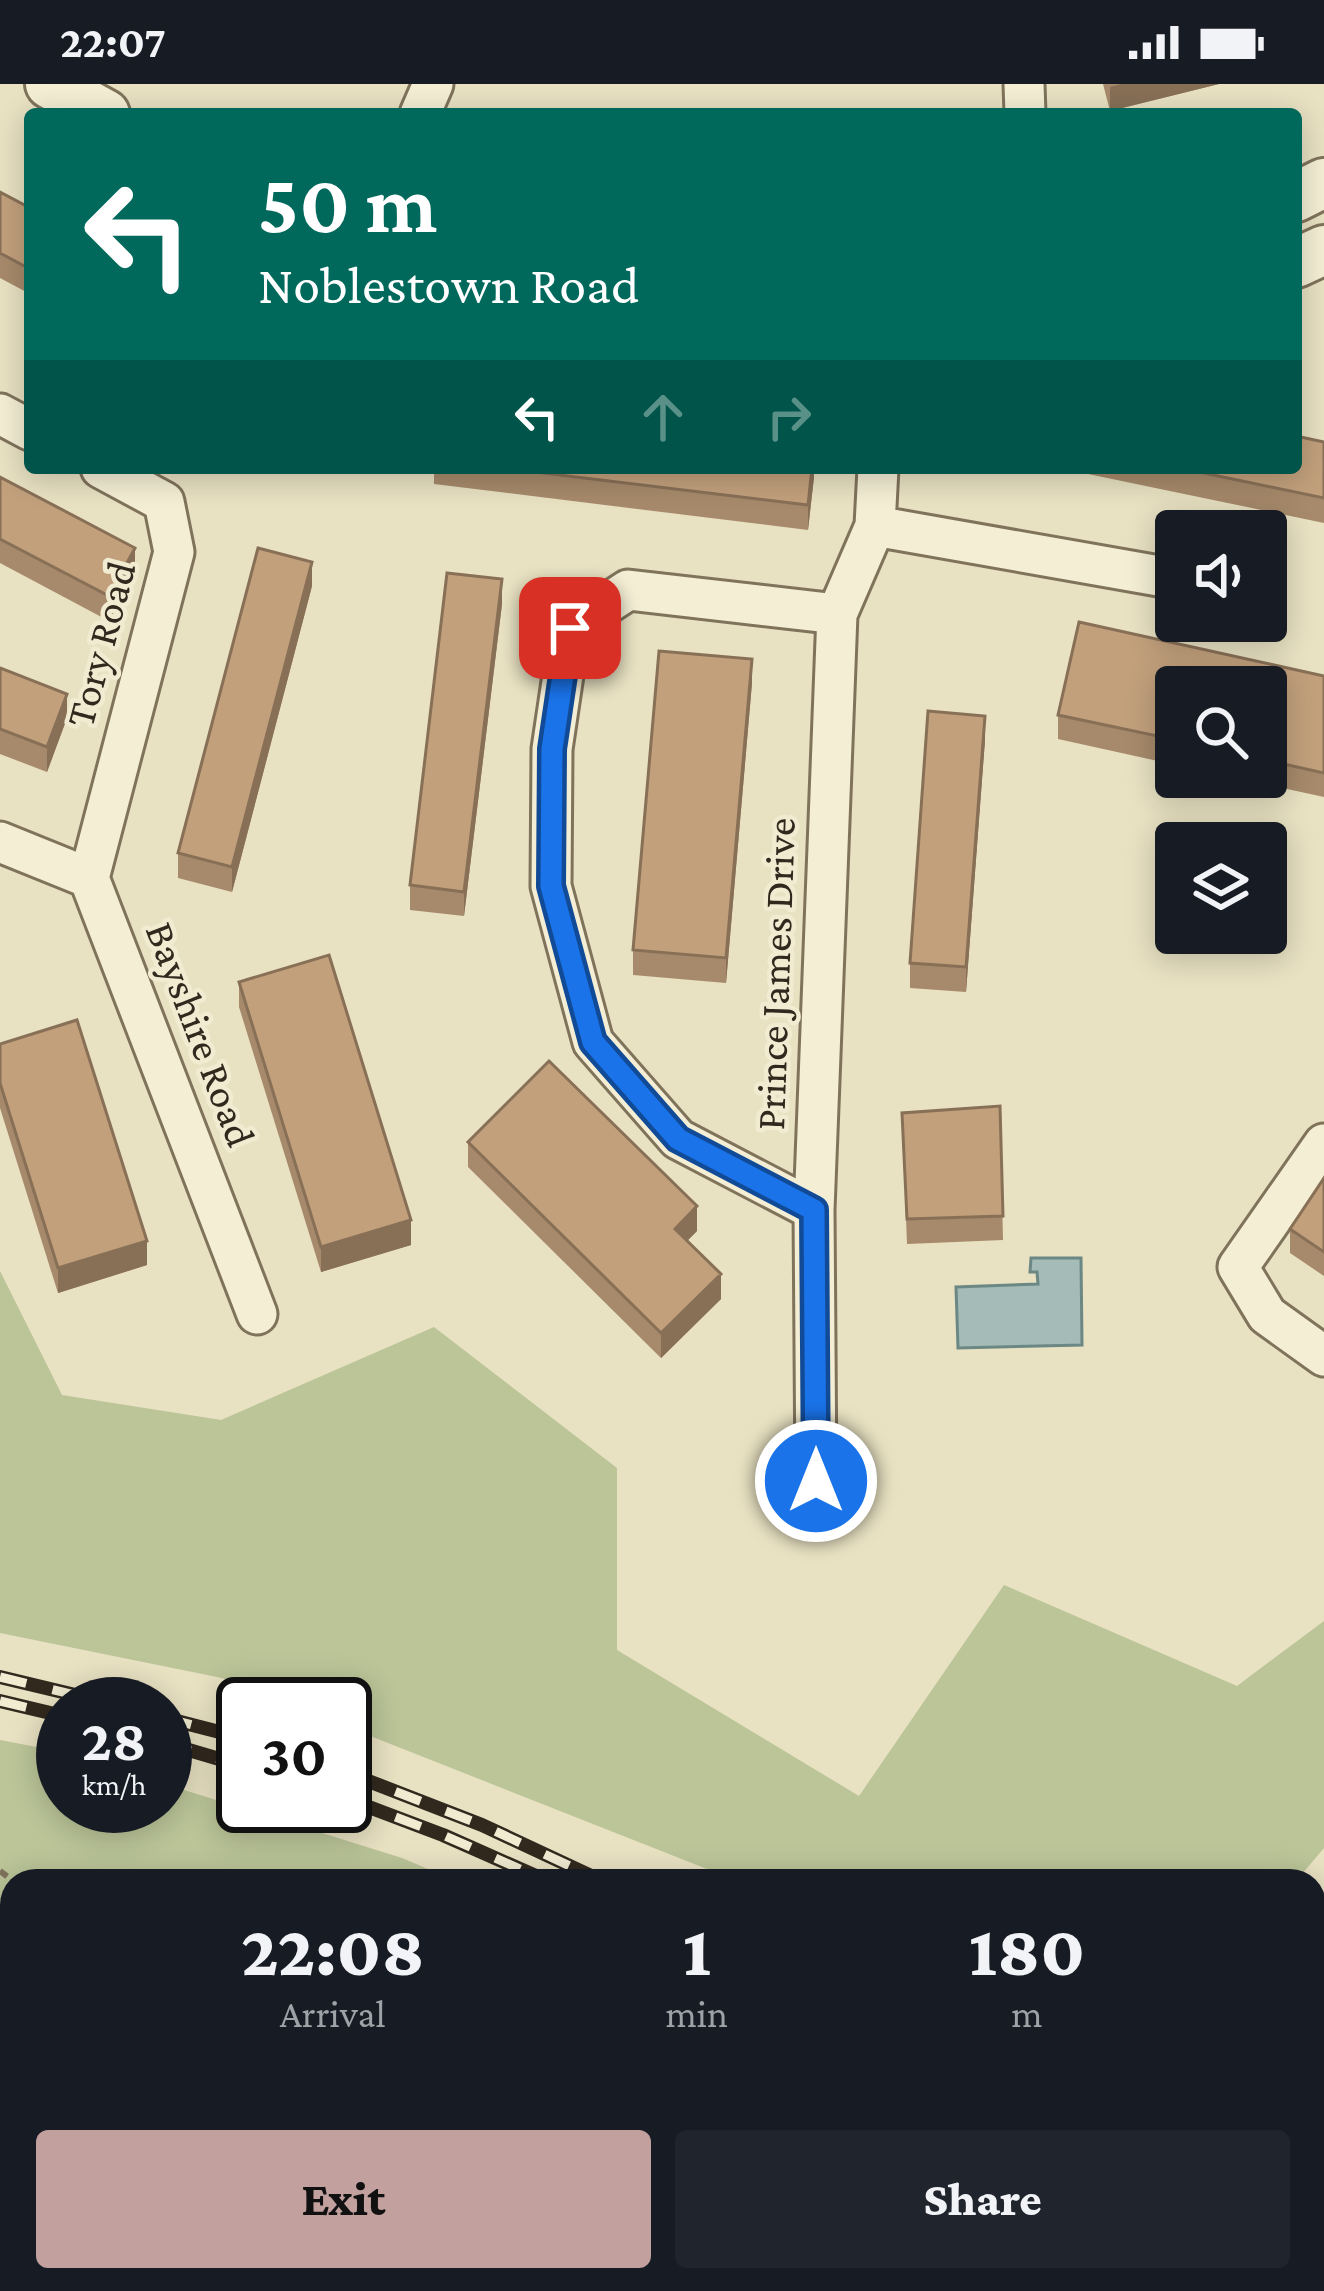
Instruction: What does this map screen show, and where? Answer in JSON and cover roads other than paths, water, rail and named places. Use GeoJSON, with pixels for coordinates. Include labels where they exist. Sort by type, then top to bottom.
{"type":"FeatureCollection","features":[{"type":"Feature","properties":{"kind":"street"},"geometry":{"type":"LineString","coordinates":[[50,84],[94,108]]}},
{"type":"Feature","properties":{"kind":"street","name":"Tory Road"},"geometry":{"type":"LineString","coordinates":[[89,878],[174,552],[164,502],[112,474]]}},
{"type":"Feature","properties":{"kind":"street"},"geometry":{"type":"LineString","coordinates":[[814,1210],[678,1139],[593,1042],[551,886],[552,749],[570,628],[628,590],[837,614],[875,526],[878,474]]}},
{"type":"Feature","properties":{"kind":"street"},"geometry":{"type":"LineString","coordinates":[[875,526],[1155,575]]}},
{"type":"Feature","properties":{"kind":"street","name":"Prince James Drive"},"geometry":{"type":"LineString","coordinates":[[816,1481],[814,1210],[837,614]]}},
{"type":"Feature","properties":{"kind":"street"},"geometry":{"type":"LineString","coordinates":[[0,842],[89,878]]}},
{"type":"Feature","properties":{"kind":"street","name":"Bayshire Road"},"geometry":{"type":"LineString","coordinates":[[89,878],[257,1313]]}},
{"type":"Feature","properties":{"kind":"street"},"geometry":{"type":"LineString","coordinates":[[1324,1144],[1238,1267],[1267,1315],[1324,1356]]}},
{"type":"Feature","properties":{"kind":"water"},"geometry":{"type":"Polygon","coordinates":[[[1031,1258],[1081,1258],[1082,1345],[958,1348],[956,1287],[1038,1284],[1037,1272],[1030,1272],[1031,1258]]]}},
{"type":"Feature","properties":{"kind":"railway"},"geometry":{"type":"LineString","coordinates":[[0,1677],[36,1686]]}},
{"type":"Feature","properties":{"kind":"railway"},"geometry":{"type":"LineString","coordinates":[[0,1701],[36,1710]]}},
{"type":"Feature","properties":{"kind":"railway"},"geometry":{"type":"LineString","coordinates":[[192,1725],[216,1731]]}},
{"type":"Feature","properties":{"kind":"railway"},"geometry":{"type":"LineString","coordinates":[[192,1751],[216,1758]]}},
{"type":"Feature","properties":{"kind":"railway"},"geometry":{"type":"LineString","coordinates":[[372,1782],[482,1825],[576,1869]]}},
{"type":"Feature","properties":{"kind":"railway"},"geometry":{"type":"LineString","coordinates":[[372,1808],[520,1869]]}}]}
